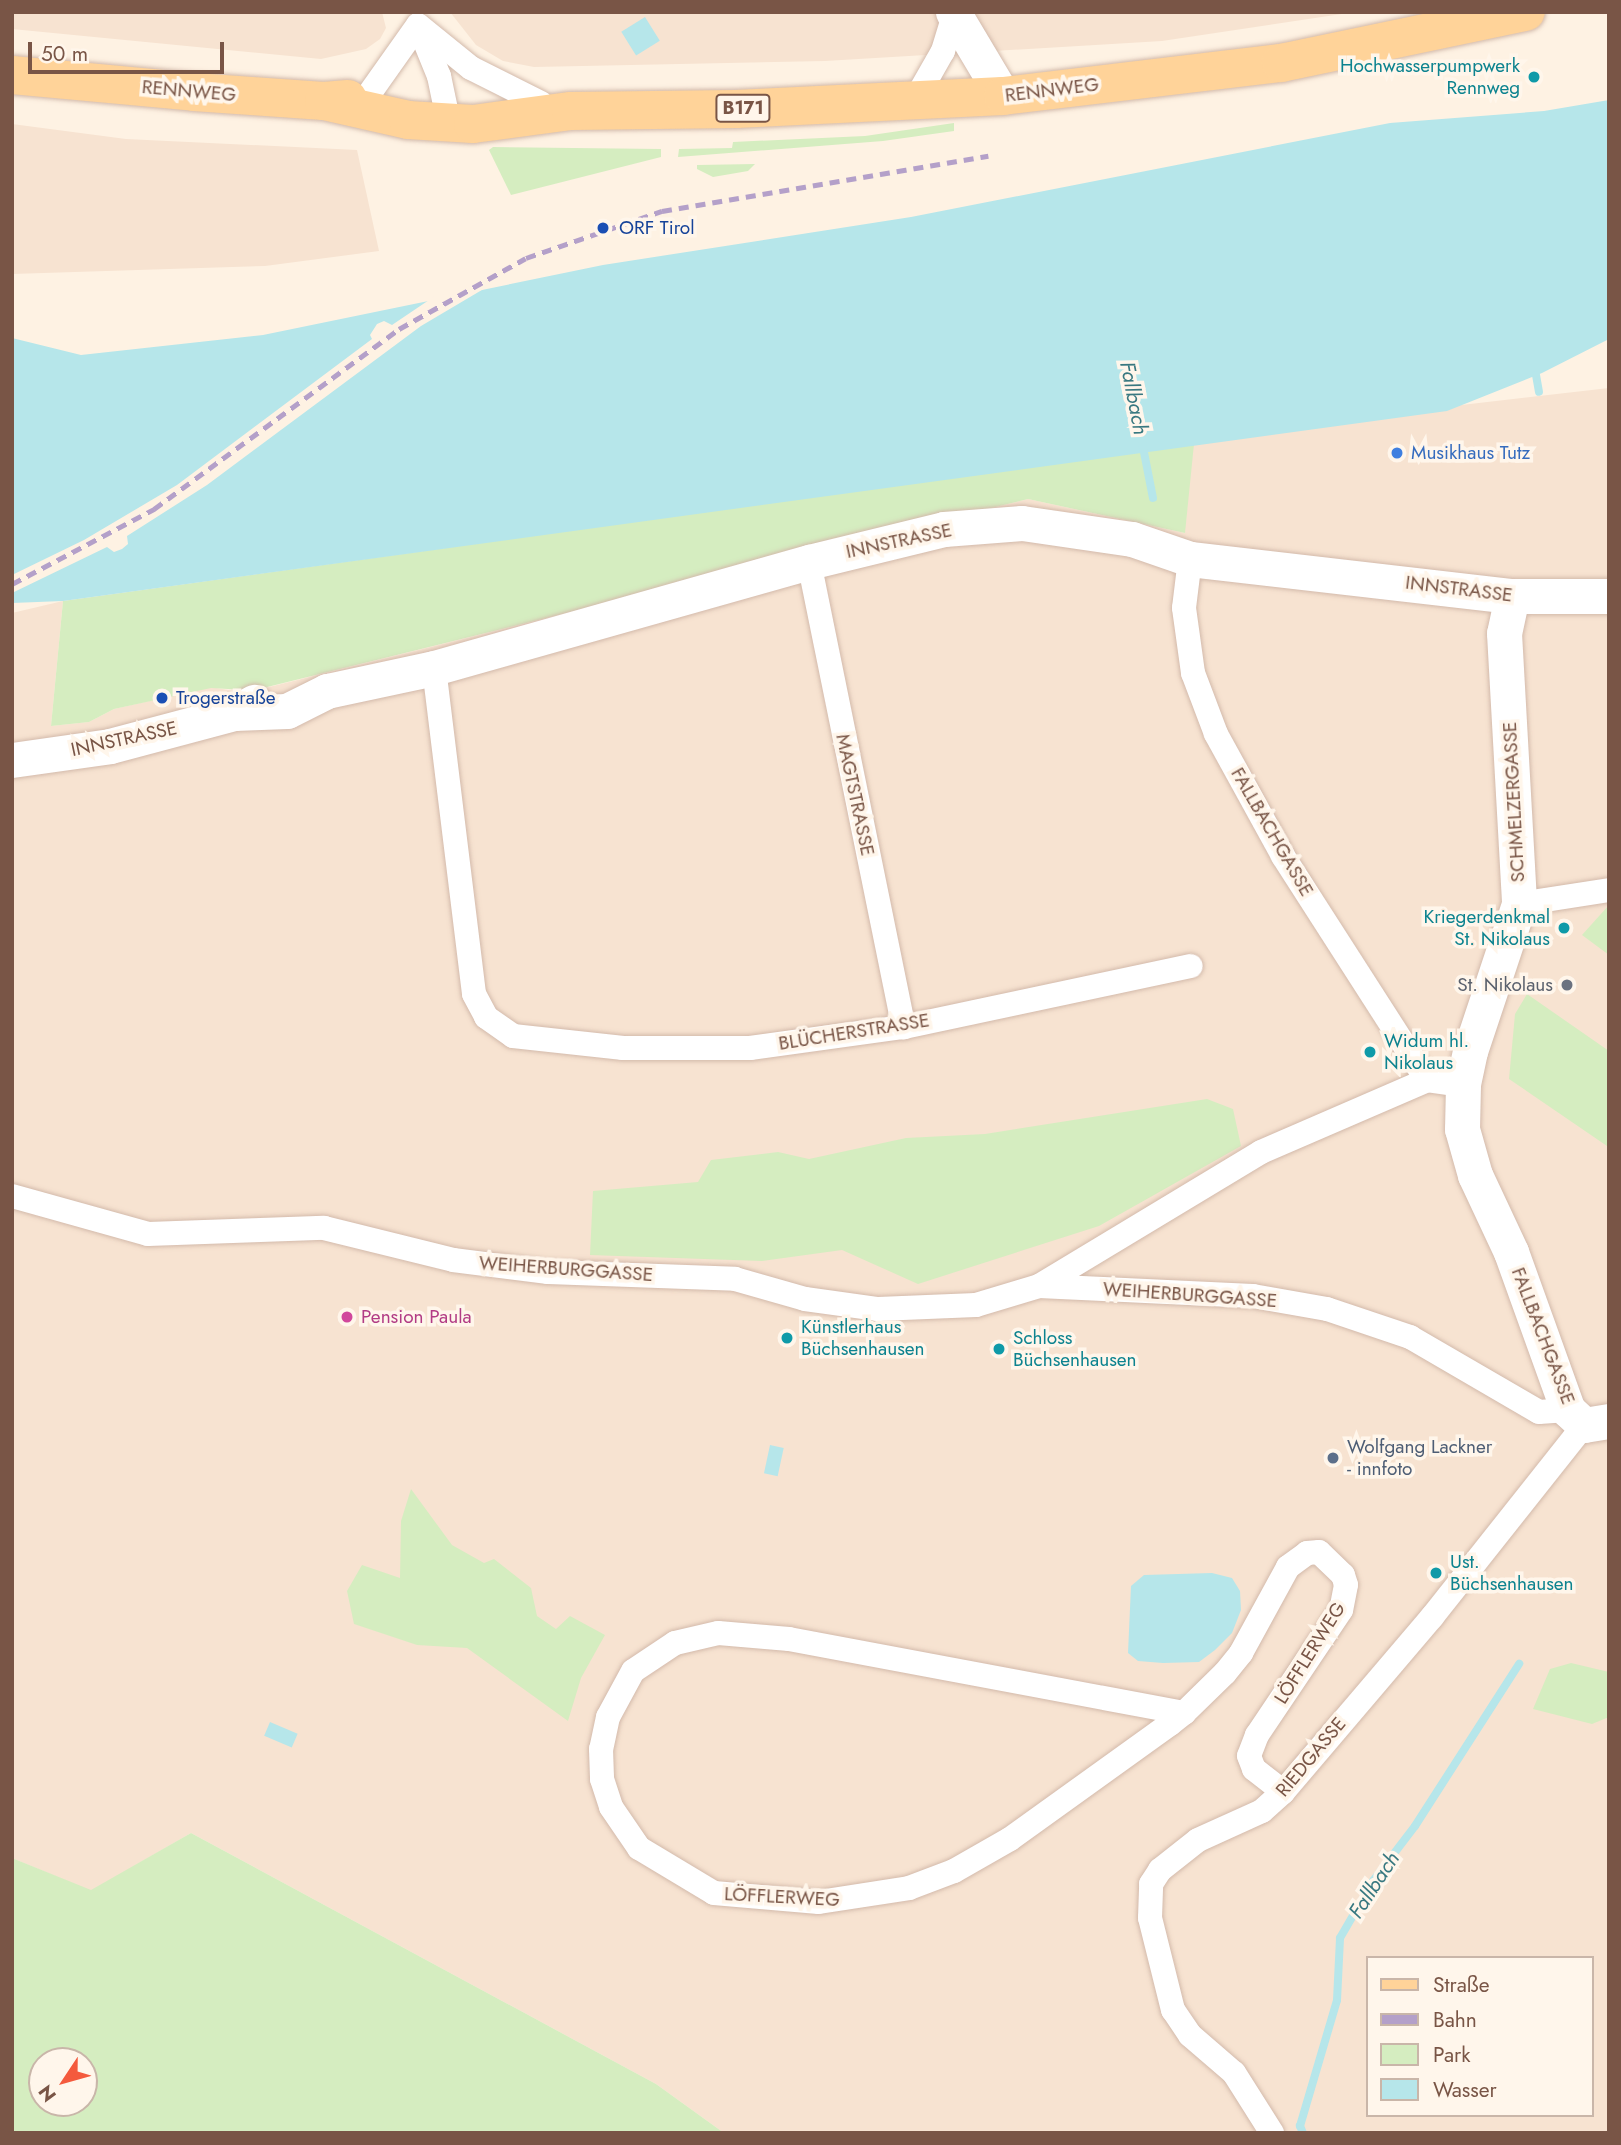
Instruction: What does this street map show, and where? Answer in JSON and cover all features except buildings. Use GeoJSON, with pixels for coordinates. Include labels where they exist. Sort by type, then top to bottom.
{"type":"FeatureCollection","features":[{"type":"Feature","properties":{"kind":"main road","name":"RENNWEG"},"geometry":{"type":"LineString","coordinates":[[324,101],[356,112],[446,112],[1003,96],[1281,63],[1526,12]]}},
{"type":"Feature","properties":{"kind":"main road","name":"RENNWEG"},"geometry":{"type":"LineString","coordinates":[[12,75],[324,101],[368,97],[446,112]]}},
{"type":"Feature","properties":{"kind":"street"},"geometry":{"type":"LineString","coordinates":[[954,13],[1003,96]]}},
{"type":"Feature","properties":{"kind":"street"},"geometry":{"type":"LineString","coordinates":[[915,100],[943,51],[954,13]]}},
{"type":"Feature","properties":{"kind":"street"},"geometry":{"type":"LineString","coordinates":[[368,97],[415,19]]}},
{"type":"Feature","properties":{"kind":"street"},"geometry":{"type":"LineString","coordinates":[[415,19],[471,68],[556,107]]}},
{"type":"Feature","properties":{"kind":"street"},"geometry":{"type":"LineString","coordinates":[[415,19],[446,112]]}},
{"type":"Feature","properties":{"kind":"street","name":"INNSTRASSE"},"geometry":{"type":"LineString","coordinates":[[12,760],[110,746],[234,713],[287,711],[327,691],[434,668],[808,562],[944,529],[1022,523],[1132,539],[1190,559],[1512,596],[1609,596]]}},
{"type":"Feature","properties":{"kind":"street","name":"FALLBACHGASSE"},"geometry":{"type":"LineString","coordinates":[[1190,559],[1184,608],[1193,673],[1216,734],[1283,856],[1427,1080]]}},
{"type":"Feature","properties":{"kind":"street","name":"MAGTSTRASSE"},"geometry":{"type":"LineString","coordinates":[[808,562],[905,1027]]}},
{"type":"Feature","properties":{"kind":"street","name":"SCHMELZERGASSE"},"geometry":{"type":"LineString","coordinates":[[1463,1084],[1497,963],[1519,904],[1504,633],[1512,596]]}},
{"type":"Feature","properties":{"kind":"street","name":"BLÜCHERSTRASSE"},"geometry":{"type":"LineString","coordinates":[[434,668],[474,994],[486,1017],[513,1036],[624,1048],[750,1048],[905,1027],[1191,966]]}},
{"type":"Feature","properties":{"kind":"street"},"geometry":{"type":"LineString","coordinates":[[1519,904],[1609,890]]}},
{"type":"Feature","properties":{"kind":"street","name":"WEIHERBURGGASSE"},"geometry":{"type":"LineString","coordinates":[[12,1196],[148,1234],[324,1228],[453,1260],[548,1272],[735,1279],[805,1299],[878,1309],[976,1305],[1039,1286],[1261,1152],[1427,1080],[1463,1084]]}},
{"type":"Feature","properties":{"kind":"street","name":"FALLBACHGASSE"},"geometry":{"type":"LineString","coordinates":[[1463,1084],[1462,1129],[1475,1175],[1587,1419]]}},
{"type":"Feature","properties":{"kind":"street","name":"WEIHERBURGGASSE"},"geometry":{"type":"LineString","coordinates":[[1039,1286],[1253,1296],[1326,1309],[1410,1337],[1539,1412],[1587,1419]]}},
{"type":"Feature","properties":{"kind":"street","name":"RIEDGASSE"},"geometry":{"type":"LineString","coordinates":[[1272,2133],[1234,2073],[1190,2035],[1173,2010],[1150,1918],[1149,1893],[1160,1870],[1198,1840],[1262,1811],[1283,1792],[1433,1617],[1587,1419]]}},
{"type":"Feature","properties":{"kind":"street","name":"LÖFFLERWEG"},"geometry":{"type":"LineString","coordinates":[[1184,1713],[789,1639],[718,1633],[675,1643],[633,1671],[608,1717],[601,1749],[602,1779],[611,1807],[639,1848],[689,1881],[728,1897],[850,1900],[931,1882],[982,1856],[1184,1713],[1241,1653],[1296,1558],[1319,1552],[1329,1558],[1346,1586],[1341,1610],[1257,1735],[1249,1756],[1254,1769],[1283,1792]]}},
{"type":"Feature","properties":{"kind":"shaded area"},"geometry":{"type":"Polygon","coordinates":[[[12,12],[382,12],[386,28],[380,39],[366,49],[321,59],[12,29],[12,12]]]}},
{"type":"Feature","properties":{"kind":"shaded area"},"geometry":{"type":"Polygon","coordinates":[[[450,12],[1355,12],[1162,41],[825,61],[534,67],[503,61],[476,45],[450,12]]]}},
{"type":"Feature","properties":{"kind":"shaded area"},"geometry":{"type":"Polygon","coordinates":[[[12,124],[126,139],[357,150],[379,251],[265,266],[12,274],[12,124]]]}},
{"type":"Feature","properties":{"kind":"shaded area"},"geometry":{"type":"Polygon","coordinates":[[[1609,388],[1609,2133],[724,2133],[656,2084],[191,1833],[91,1891],[12,1858],[12,613],[63,601],[51,726],[89,722],[114,709],[211,687],[245,693],[1028,499],[1185,533],[1177,438],[1609,388]]]}},
{"type":"Feature","properties":{"kind":"green space"},"geometry":{"type":"Polygon","coordinates":[[[954,123],[954,131],[883,141],[678,157],[679,149],[732,148],[733,142],[865,136],[954,123]]]}},
{"type":"Feature","properties":{"kind":"green space"},"geometry":{"type":"Polygon","coordinates":[[[493,147],[661,149],[661,157],[511,195],[489,150],[493,147]]]}},
{"type":"Feature","properties":{"kind":"green space"},"geometry":{"type":"Polygon","coordinates":[[[755,164],[748,171],[713,177],[697,169],[697,165],[755,164]]]}},
{"type":"Feature","properties":{"kind":"green space"},"geometry":{"type":"Polygon","coordinates":[[[1194,444],[1185,533],[1028,499],[243,693],[245,690],[211,688],[114,709],[89,722],[51,726],[63,601],[1194,444]]]}},
{"type":"Feature","properties":{"kind":"green space"},"geometry":{"type":"Polygon","coordinates":[[[1609,905],[1609,955],[1582,935],[1609,905]]]}},
{"type":"Feature","properties":{"kind":"green space"},"geometry":{"type":"Polygon","coordinates":[[[1527,994],[1609,1051],[1609,1176],[1607,1146],[1509,1079],[1515,1014],[1527,994]]]}},
{"type":"Feature","properties":{"kind":"green space"},"geometry":{"type":"Polygon","coordinates":[[[1207,1099],[1233,1109],[1241,1146],[1099,1226],[918,1284],[842,1250],[762,1261],[590,1255],[593,1191],[698,1182],[711,1160],[778,1152],[809,1159],[906,1138],[985,1134],[1207,1099]]]}},
{"type":"Feature","properties":{"kind":"green space"},"geometry":{"type":"Polygon","coordinates":[[[411,1489],[452,1545],[484,1563],[494,1559],[531,1588],[537,1616],[556,1629],[570,1616],[605,1635],[581,1678],[568,1721],[467,1648],[417,1645],[354,1624],[347,1591],[362,1565],[400,1578],[401,1521],[411,1489]]]}},
{"type":"Feature","properties":{"kind":"green space"},"geometry":{"type":"Polygon","coordinates":[[[1571,1663],[1609,1672],[1609,1717],[1592,1724],[1533,1709],[1550,1669],[1571,1663]]]}},
{"type":"Feature","properties":{"kind":"green space"},"geometry":{"type":"Polygon","coordinates":[[[191,1833],[656,2084],[724,2133],[12,2133],[12,1858],[91,1890],[191,1833]]]}},
{"type":"Feature","properties":{"kind":"water"},"geometry":{"type":"Polygon","coordinates":[[[645,17],[660,41],[636,56],[621,32],[645,17]]]}},
{"type":"Feature","properties":{"kind":"water"},"geometry":{"type":"Polygon","coordinates":[[[1609,100],[1609,339],[1542,373],[1447,411],[63,601],[12,603],[12,338],[81,355],[263,335],[603,265],[911,217],[1390,123],[1544,111],[1609,100]]]}},
{"type":"Feature","properties":{"kind":"water"},"geometry":{"type":"Polygon","coordinates":[[[770,1445],[784,1448],[778,1476],[764,1473],[770,1445]]]}},
{"type":"Feature","properties":{"kind":"water"},"geometry":{"type":"Polygon","coordinates":[[[1212,1573],[1232,1578],[1240,1591],[1241,1610],[1232,1633],[1215,1650],[1199,1662],[1138,1661],[1128,1653],[1131,1586],[1144,1575],[1212,1573]]]}},
{"type":"Feature","properties":{"kind":"water"},"geometry":{"type":"Polygon","coordinates":[[[270,1722],[298,1734],[292,1748],[264,1736],[270,1722]]]}},
{"type":"Feature","properties":{"kind":"pier"},"geometry":{"type":"Polygon","coordinates":[[[492,284],[421,326],[207,485],[127,536],[128,544],[122,549],[114,552],[107,547],[12,593],[12,575],[84,540],[177,485],[372,339],[370,335],[377,324],[384,321],[392,325],[435,296],[492,284]]]}},
{"type":"Feature","properties":{"kind":"waterway"},"geometry":{"type":"LineString","coordinates":[[1536,375],[1539,392]]}},
{"type":"Feature","properties":{"kind":"waterway","name":"Fallbach"},"geometry":{"type":"LineString","coordinates":[[1142,442],[1153,498]]}},
{"type":"Feature","properties":{"kind":"waterway","name":"Fallbach"},"geometry":{"type":"LineString","coordinates":[[1303,2133],[1300,2126],[1337,2000],[1340,1938],[1373,1881],[1415,1826],[1519,1664]]}},
{"type":"Feature","properties":{"kind":"railway"},"geometry":{"type":"LineString","coordinates":[[12,584],[154,509],[399,329],[526,258],[662,211],[988,156]]}},
{"type":"Feature","properties":{"kind":"place","name":"Hochwasserpumpwerk Rennweg"},"geometry":{"type":"Point","coordinates":[1534,77]}},
{"type":"Feature","properties":{"kind":"place","name":"ORF Tirol"},"geometry":{"type":"Point","coordinates":[603,228]}},
{"type":"Feature","properties":{"kind":"place","name":"Musikhaus Tutz"},"geometry":{"type":"Point","coordinates":[1397,453]}},
{"type":"Feature","properties":{"kind":"place","name":"Trogerstraße"},"geometry":{"type":"Point","coordinates":[162,698]}},
{"type":"Feature","properties":{"kind":"place","name":"Kriegerdenkmal St. Nikolaus"},"geometry":{"type":"Point","coordinates":[1564,928]}},
{"type":"Feature","properties":{"kind":"place","name":"St. Nikolaus"},"geometry":{"type":"Point","coordinates":[1567,985]}},
{"type":"Feature","properties":{"kind":"place","name":"Widum hl. Nikolaus"},"geometry":{"type":"Point","coordinates":[1370,1052]}},
{"type":"Feature","properties":{"kind":"place","name":"Pension Paula"},"geometry":{"type":"Point","coordinates":[347,1317]}},
{"type":"Feature","properties":{"kind":"place","name":"Künstlerhaus Büchsenhausen"},"geometry":{"type":"Point","coordinates":[787,1338]}},
{"type":"Feature","properties":{"kind":"place","name":"Schloss Büchsenhausen"},"geometry":{"type":"Point","coordinates":[999,1349]}},
{"type":"Feature","properties":{"kind":"place","name":"Wolfgang Lackner - innfoto"},"geometry":{"type":"Point","coordinates":[1333,1458]}},
{"type":"Feature","properties":{"kind":"place","name":"Ust. Büchsenhausen"},"geometry":{"type":"Point","coordinates":[1436,1573]}}]}
